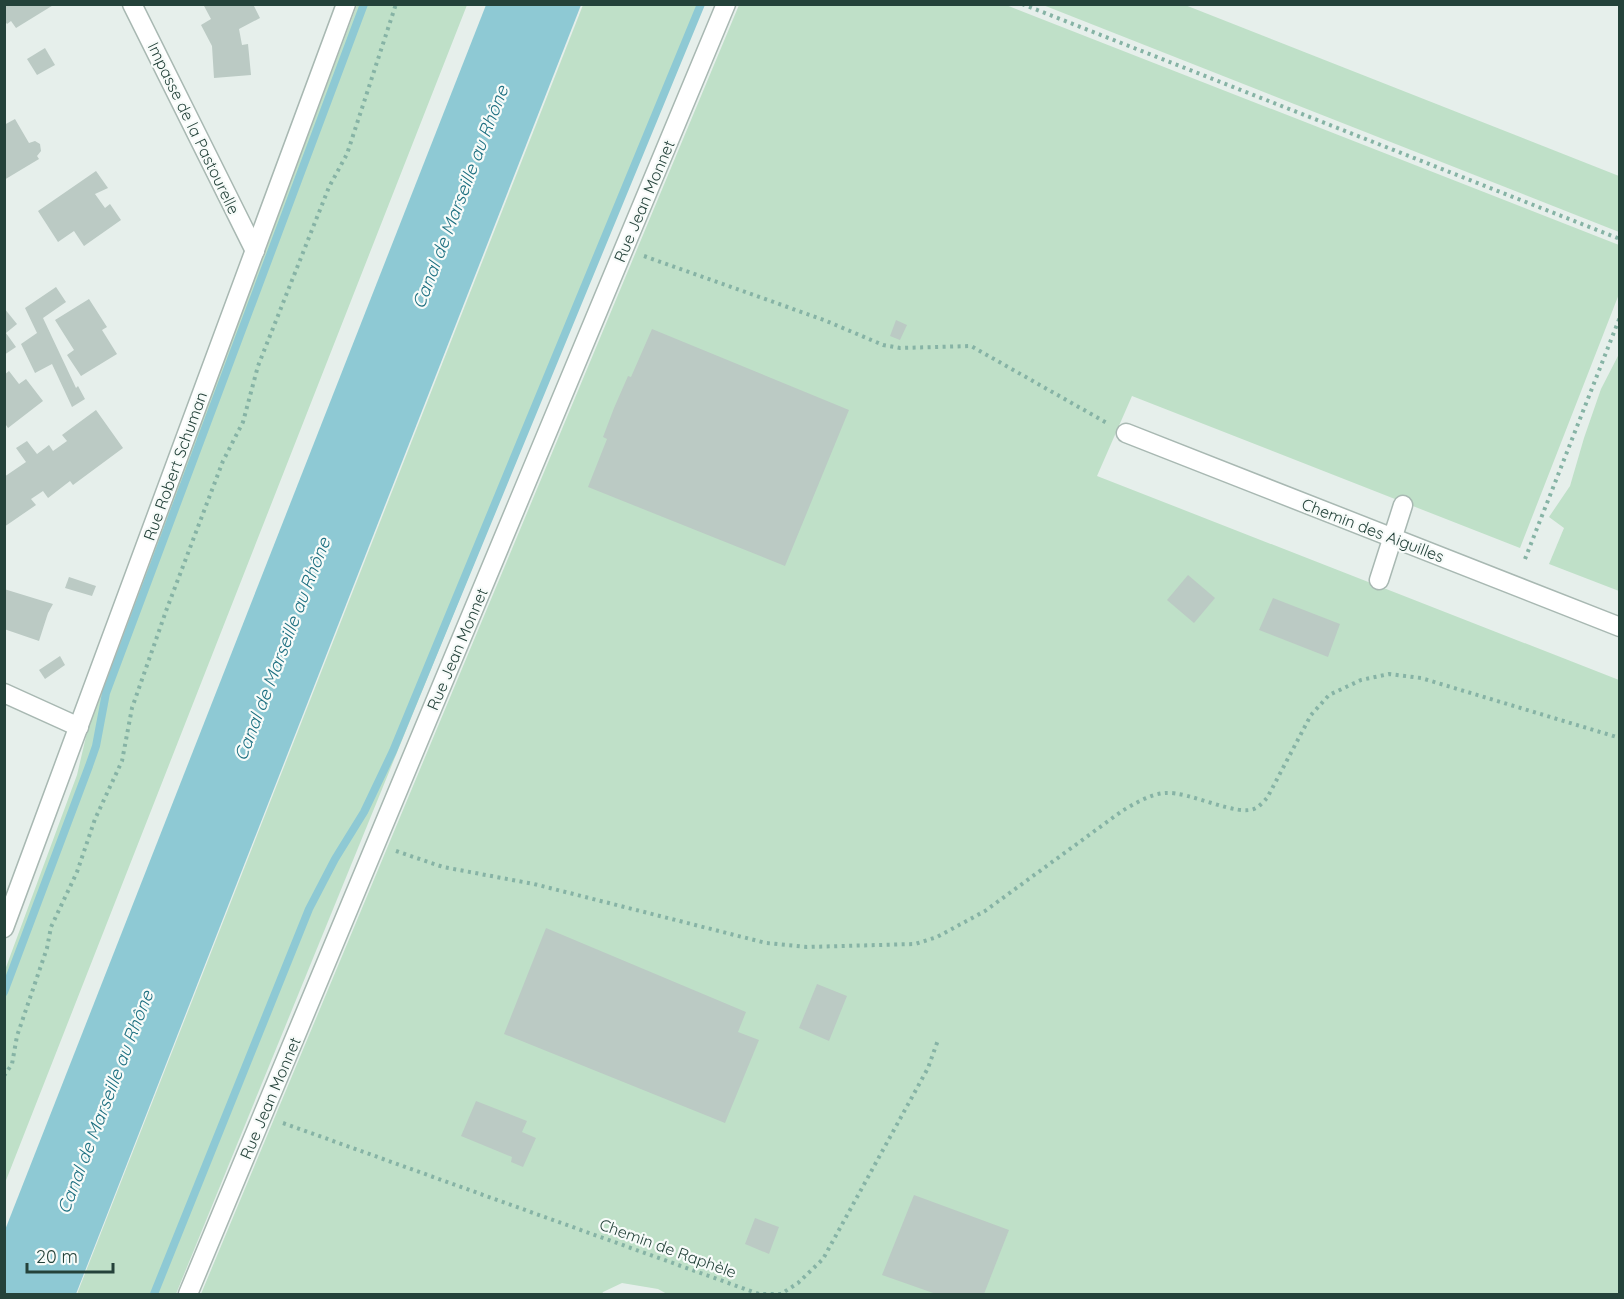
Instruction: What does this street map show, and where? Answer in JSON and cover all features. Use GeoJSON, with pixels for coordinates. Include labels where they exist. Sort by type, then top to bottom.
{"type":"FeatureCollection","features":[{"type":"Feature","properties":{"kind":"street","name":"Impasse de la Pastourelle"},"geometry":{"type":"LineString","coordinates":[[132,4],[255,251]]}},
{"type":"Feature","properties":{"kind":"street","name":"Rue Robert Schuman"},"geometry":{"type":"LineString","coordinates":[[4,928],[346,4]]}},
{"type":"Feature","properties":{"kind":"street","name":"Rue Jean Monnet"},"geometry":{"type":"LineString","coordinates":[[188,1294],[726,4]]}},
{"type":"Feature","properties":{"kind":"street","name":"Chemin des Aiguilles"},"geometry":{"type":"LineString","coordinates":[[1126,433],[1620,627]]}},
{"type":"Feature","properties":{"kind":"street"},"geometry":{"type":"LineString","coordinates":[[1379,580],[1403,505]]}},
{"type":"Feature","properties":{"kind":"street"},"geometry":{"type":"LineString","coordinates":[[4,693],[79,727]]}},
{"type":"Feature","properties":{"kind":"path"},"geometry":{"type":"LineString","coordinates":[[4,1076],[12,1064],[17,1036],[47,948],[51,927],[77,872],[95,819],[122,761],[132,708],[166,611],[223,460],[243,422],[262,356],[328,187],[347,154],[396,4]]}},
{"type":"Feature","properties":{"kind":"path"},"geometry":{"type":"LineString","coordinates":[[1022,4],[1620,239]]}},
{"type":"Feature","properties":{"kind":"path"},"geometry":{"type":"LineString","coordinates":[[624,249],[824,321],[883,345],[900,348],[971,346],[1079,410],[1126,433]]}},
{"type":"Feature","properties":{"kind":"path"},"geometry":{"type":"LineString","coordinates":[[1525,559],[1620,317]]}},
{"type":"Feature","properties":{"kind":"path"},"geometry":{"type":"LineString","coordinates":[[376,844],[443,867],[534,884],[766,943],[807,947],[915,944],[938,937],[985,911],[1122,811],[1143,800],[1163,793],[1182,794],[1242,811],[1256,808],[1267,798],[1311,715],[1329,694],[1360,680],[1389,674],[1421,678],[1620,738]]}},
{"type":"Feature","properties":{"kind":"path","name":"Chemin de Raphèle"},"geometry":{"type":"LineString","coordinates":[[263,1115],[759,1294],[781,1294],[798,1283],[823,1259],[928,1068],[938,1040]]}},
{"type":"Feature","properties":{"kind":"green space"},"geometry":{"type":"Polygon","coordinates":[[[357,5],[467,5],[5,1183],[5,970],[77,775],[92,711],[357,5]]]}},
{"type":"Feature","properties":{"kind":"green space"},"geometry":{"type":"Polygon","coordinates":[[[583,5],[702,5],[176,1294],[77,1294],[583,5]]]}},
{"type":"Feature","properties":{"kind":"green space"},"geometry":{"type":"Polygon","coordinates":[[[739,5],[1006,5],[1619,245],[1619,294],[1520,548],[1132,396],[1097,476],[1619,680],[1619,1294],[667,1294],[658,1289],[622,1283],[602,1294],[201,1294],[739,5]]]}},
{"type":"Feature","properties":{"kind":"green space"},"geometry":{"type":"Polygon","coordinates":[[[1043,5],[1185,5],[1619,176],[1619,232],[1043,5]]]}},
{"type":"Feature","properties":{"kind":"green space"},"geometry":{"type":"Polygon","coordinates":[[[1619,354],[1619,591],[1549,564],[1564,528],[1549,517],[1570,486],[1601,389],[1619,354]]]}},
{"type":"Feature","properties":{"kind":"water","name":"Canal de Marseille au Rhône"},"geometry":{"type":"Polygon","coordinates":[[[486,5],[581,5],[76,1294],[5,1294],[5,1230],[486,5]]]}},
{"type":"Feature","properties":{"kind":"building"},"geometry":{"type":"Polygon","coordinates":[[[4,4],[55,4],[16,28],[11,21],[7,24],[4,20],[4,4]]]}},
{"type":"Feature","properties":{"kind":"building"},"geometry":{"type":"Polygon","coordinates":[[[203,4],[253,4],[260,18],[239,29],[242,45],[248,44],[251,75],[214,78],[212,46],[201,25],[211,19],[203,4]]]}},
{"type":"Feature","properties":{"kind":"building"},"geometry":{"type":"Polygon","coordinates":[[[45,48],[55,65],[37,75],[27,59],[45,48]]]}},
{"type":"Feature","properties":{"kind":"building"},"geometry":{"type":"Polygon","coordinates":[[[15,119],[29,143],[35,141],[40,144],[41,151],[37,156],[39,159],[4,180],[4,125],[15,119]]]}},
{"type":"Feature","properties":{"kind":"building"},"geometry":{"type":"Polygon","coordinates":[[[96,171],[108,188],[95,194],[105,208],[110,204],[121,220],[84,246],[74,231],[58,242],[38,211],[96,171]]]}},
{"type":"Feature","properties":{"kind":"building"},"geometry":{"type":"Polygon","coordinates":[[[56,287],[66,302],[43,318],[76,388],[78,386],[85,399],[72,407],[52,364],[35,373],[21,344],[37,333],[25,308],[56,287]]]}},
{"type":"Feature","properties":{"kind":"building"},"geometry":{"type":"Polygon","coordinates":[[[89,299],[107,327],[102,330],[117,354],[81,376],[67,355],[74,350],[55,320],[89,299]]]}},
{"type":"Feature","properties":{"kind":"building"},"geometry":{"type":"Polygon","coordinates":[[[4,308],[17,324],[6,333],[16,347],[4,355],[4,308]]]}},
{"type":"Feature","properties":{"kind":"building"},"geometry":{"type":"Polygon","coordinates":[[[896,320],[907,325],[900,340],[890,336],[896,320]]]}},
{"type":"Feature","properties":{"kind":"building"},"geometry":{"type":"Polygon","coordinates":[[[652,329],[849,410],[785,566],[588,487],[607,439],[603,437],[614,408],[628,376],[631,377],[652,329]]]}},
{"type":"Feature","properties":{"kind":"building"},"geometry":{"type":"Polygon","coordinates":[[[9,371],[19,384],[26,379],[43,401],[8,428],[4,422],[4,375],[9,371]]]}},
{"type":"Feature","properties":{"kind":"building"},"geometry":{"type":"Polygon","coordinates":[[[96,410],[123,448],[73,485],[70,481],[48,498],[43,491],[31,499],[36,505],[4,527],[4,477],[26,462],[16,448],[27,441],[37,454],[49,445],[53,451],[67,441],[62,435],[96,410]]]}},
{"type":"Feature","properties":{"kind":"building"},"geometry":{"type":"Polygon","coordinates":[[[1188,575],[1215,598],[1194,623],[1167,600],[1188,575]]]}},
{"type":"Feature","properties":{"kind":"building"},"geometry":{"type":"Polygon","coordinates":[[[69,577],[96,586],[92,596],[65,588],[69,577]]]}},
{"type":"Feature","properties":{"kind":"building"},"geometry":{"type":"Polygon","coordinates":[[[4,589],[53,604],[39,641],[4,629],[4,589]]]}},
{"type":"Feature","properties":{"kind":"building"},"geometry":{"type":"Polygon","coordinates":[[[1273,598],[1340,624],[1328,657],[1259,630],[1273,598]]]}},
{"type":"Feature","properties":{"kind":"building"},"geometry":{"type":"Polygon","coordinates":[[[60,656],[65,665],[45,679],[39,670],[60,656]]]}},
{"type":"Feature","properties":{"kind":"building"},"geometry":{"type":"Polygon","coordinates":[[[546,928],[746,1012],[738,1032],[759,1040],[725,1123],[504,1034],[546,928]]]}},
{"type":"Feature","properties":{"kind":"building"},"geometry":{"type":"Polygon","coordinates":[[[817,984],[847,996],[829,1041],[799,1028],[817,984]]]}},
{"type":"Feature","properties":{"kind":"building"},"geometry":{"type":"Polygon","coordinates":[[[476,1101],[527,1121],[522,1132],[536,1138],[523,1167],[511,1162],[512,1157],[461,1136],[476,1101]]]}},
{"type":"Feature","properties":{"kind":"building"},"geometry":{"type":"Polygon","coordinates":[[[914,1195],[1009,1230],[984,1294],[936,1294],[882,1275],[914,1195]]]}},
{"type":"Feature","properties":{"kind":"building"},"geometry":{"type":"Polygon","coordinates":[[[755,1218],[779,1227],[769,1254],[745,1244],[755,1218]]]}},
{"type":"Feature","properties":{"kind":"waterway"},"geometry":{"type":"LineString","coordinates":[[4,992],[96,746],[106,693],[364,4]]}},
{"type":"Feature","properties":{"kind":"waterway"},"geometry":{"type":"LineString","coordinates":[[154,1294],[309,909],[335,859],[364,812],[393,751],[701,4]]}}]}
